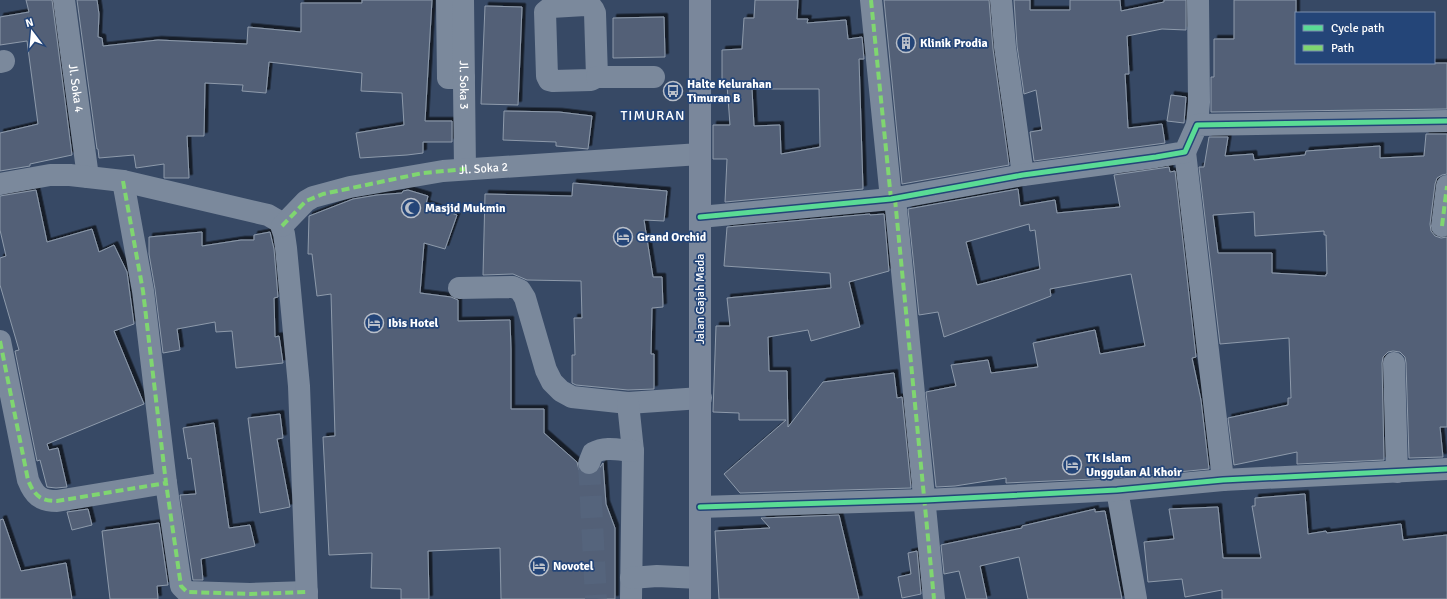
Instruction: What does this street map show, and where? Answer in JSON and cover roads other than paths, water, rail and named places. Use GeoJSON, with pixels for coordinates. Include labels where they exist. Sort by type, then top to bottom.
{"type":"FeatureCollection","features":[{"type":"Feature","properties":{"kind":"main road","name":"Jalan Gajah Mada"},"geometry":{"type":"LineString","coordinates":[[700,0],[700,588]]}},
{"type":"Feature","properties":{"kind":"street","name":"Jl. Soka 4"},"geometry":{"type":"LineString","coordinates":[[64,0],[88,177]]}},
{"type":"Feature","properties":{"kind":"street"},"geometry":{"type":"LineString","coordinates":[[448,0],[448,78],[464,78]]}},
{"type":"Feature","properties":{"kind":"street","name":"Jl. Soka 3"},"geometry":{"type":"LineString","coordinates":[[463,0],[465,170]]}},
{"type":"Feature","properties":{"kind":"street"},"geometry":{"type":"LineString","coordinates":[[871,0],[925,500],[934,599]]}},
{"type":"Feature","properties":{"kind":"street"},"geometry":{"type":"LineString","coordinates":[[1001,0],[1005,47],[1023,175]]}},
{"type":"Feature","properties":{"kind":"street"},"geometry":{"type":"LineString","coordinates":[[1198,0],[1199,102],[1197,125],[1185,152],[1224,480]]}},
{"type":"Feature","properties":{"kind":"street"},"geometry":{"type":"LineString","coordinates":[[596,77],[594,9],[590,6],[570,3],[551,7],[546,12],[547,76],[549,80],[591,80],[596,77],[654,78]]}},
{"type":"Feature","properties":{"kind":"street"},"geometry":{"type":"LineString","coordinates":[[1197,125],[1447,121]]}},
{"type":"Feature","properties":{"kind":"street"},"geometry":{"type":"LineString","coordinates":[[700,217],[893,199],[1023,175],[1185,152]]}},
{"type":"Feature","properties":{"kind":"street","name":"Jl. Soka 2"},"geometry":{"type":"LineString","coordinates":[[282,226],[306,201],[323,194],[423,173],[700,154]]}},
{"type":"Feature","properties":{"kind":"street"},"geometry":{"type":"LineString","coordinates":[[0,184],[50,175],[70,175],[123,181],[259,213],[275,218],[280,222],[286,248],[298,360],[304,475],[307,596],[186,591],[180,584],[166,483],[143,291],[123,181]]}},
{"type":"Feature","properties":{"kind":"street"},"geometry":{"type":"LineString","coordinates":[[1442,226],[1447,194]]}},
{"type":"Feature","properties":{"kind":"street"},"geometry":{"type":"LineString","coordinates":[[459,288],[513,287],[520,290],[525,298],[546,370],[552,382],[560,391],[572,397],[628,403],[701,398]]}},
{"type":"Feature","properties":{"kind":"street"},"geometry":{"type":"LineString","coordinates":[[0,341],[28,480],[36,494],[42,499],[57,501],[166,483]]}},
{"type":"Feature","properties":{"kind":"street"},"geometry":{"type":"LineString","coordinates":[[1394,363],[1397,472]]}},
{"type":"Feature","properties":{"kind":"street"},"geometry":{"type":"LineString","coordinates":[[628,403],[633,452],[631,599]]}},
{"type":"Feature","properties":{"kind":"street"},"geometry":{"type":"LineString","coordinates":[[589,463],[593,453],[606,448],[633,452]]}},
{"type":"Feature","properties":{"kind":"street"},"geometry":{"type":"LineString","coordinates":[[700,507],[925,500],[1117,490],[1224,480],[1447,469]]}},
{"type":"Feature","properties":{"kind":"street"},"geometry":{"type":"LineString","coordinates":[[1117,490],[1136,599]]}},
{"type":"Feature","properties":{"kind":"street"},"geometry":{"type":"LineString","coordinates":[[632,578],[657,576],[700,588]]}},
{"type":"Feature","properties":{"kind":"tunnel"},"geometry":{"type":"LineString","coordinates":[[589,463],[596,599]]}},
{"type":"Feature","properties":{"kind":"place","name":"Klinik Prodia"},"geometry":{"type":"Point","coordinates":[906,43]}},
{"type":"Feature","properties":{"kind":"place","name":"Halte Kelurahan Timuran B"},"geometry":{"type":"Point","coordinates":[673,91]}},
{"type":"Feature","properties":{"kind":"place","name":"Masjid Mukmin"},"geometry":{"type":"Point","coordinates":[411,208]}},
{"type":"Feature","properties":{"kind":"place","name":"Grand Orchid"},"geometry":{"type":"Point","coordinates":[623,237]}},
{"type":"Feature","properties":{"kind":"place","name":"Ibis Hotel"},"geometry":{"type":"Point","coordinates":[374,323]}},
{"type":"Feature","properties":{"kind":"place","name":"TK Islam Unggulan Al Khoir"},"geometry":{"type":"Point","coordinates":[1072,465]}},
{"type":"Feature","properties":{"kind":"place","name":"Novotel"},"geometry":{"type":"Point","coordinates":[539,566]}},
{"type":"Feature","properties":{"kind":"district","name":"TIMURAN"},"geometry":{"type":"Point","coordinates":[653,115]}}]}
